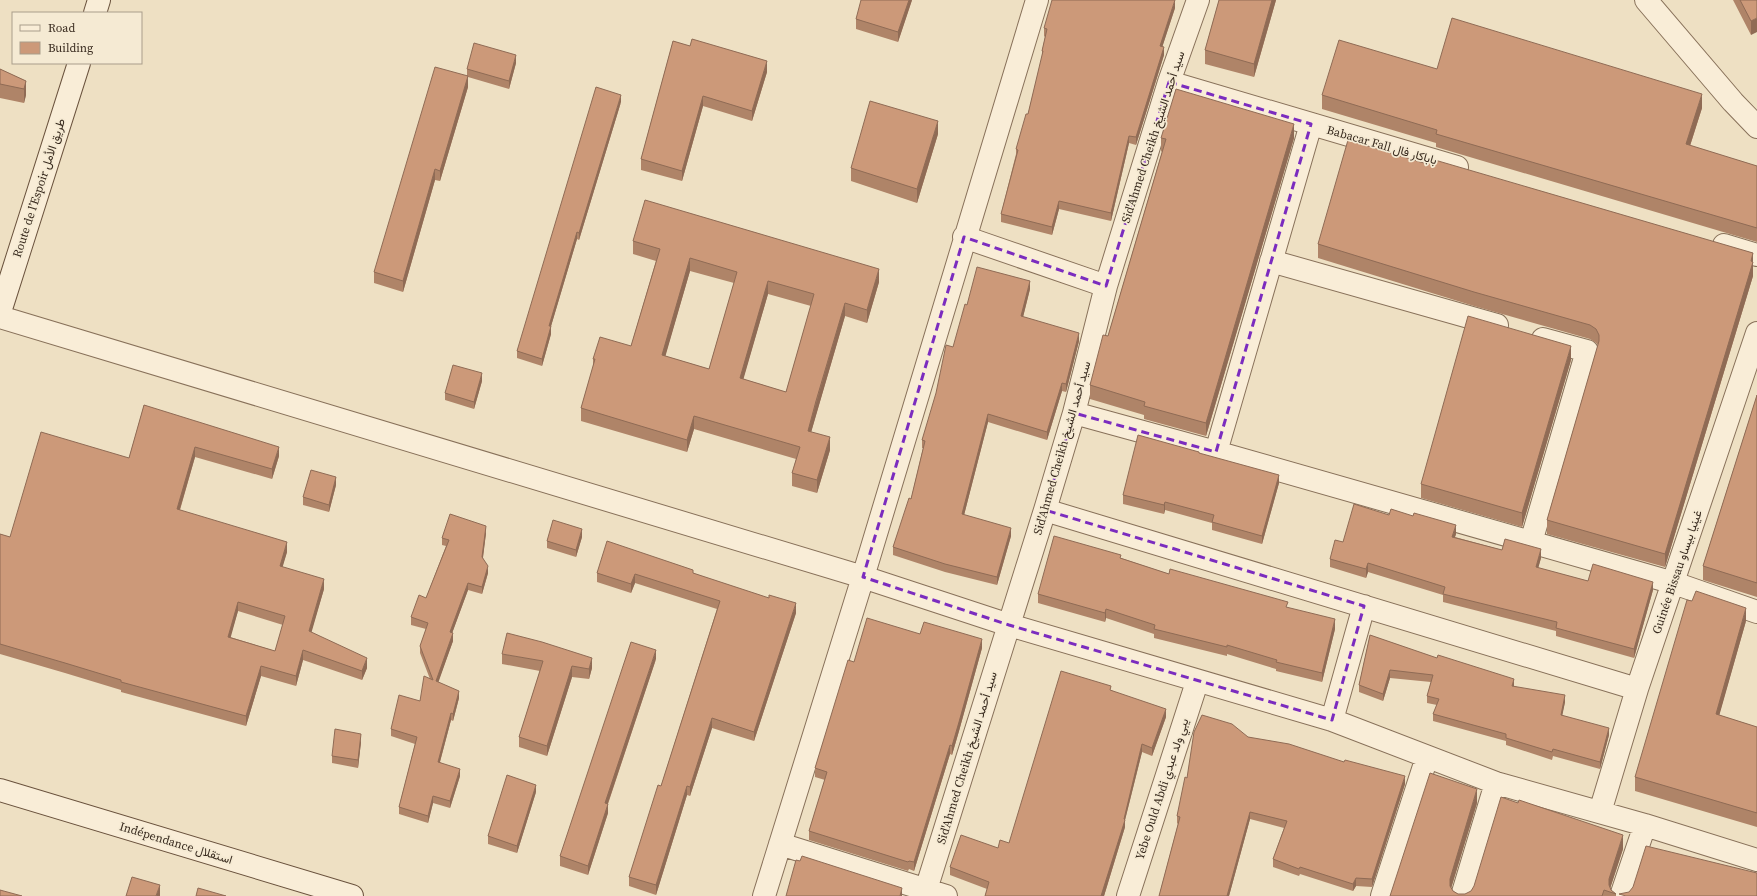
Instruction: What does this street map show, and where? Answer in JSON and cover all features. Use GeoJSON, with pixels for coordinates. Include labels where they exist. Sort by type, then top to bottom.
{"type":"FeatureCollection","features":[{"type":"Feature","properties":{"kind":"street"},"geometry":{"type":"LineString","coordinates":[[95,12],[99,0]]}},
{"type":"Feature","properties":{"kind":"street"},"geometry":{"type":"LineString","coordinates":[[764,896],[863,577],[964,237],[1037,0]]}},
{"type":"Feature","properties":{"kind":"street","name":"Sid'Ahmed Cheikh سيد أحمد الشيخ"},"geometry":{"type":"LineString","coordinates":[[925,893],[1074,413],[1106,286],[1169,82],[1198,0]]}},
{"type":"Feature","properties":{"kind":"street"},"geometry":{"type":"LineString","coordinates":[[1646,0],[1733,102],[1757,127]]}},
{"type":"Feature","properties":{"kind":"street","name":"Route de l’Espoir طريق الأمل"},"geometry":{"type":"LineString","coordinates":[[0,312],[79,64]]}},
{"type":"Feature","properties":{"kind":"street","name":"Babacar Fall باباكار فال"},"geometry":{"type":"LineString","coordinates":[[1169,82],[1478,173]]}},
{"type":"Feature","properties":{"kind":"street"},"geometry":{"type":"LineString","coordinates":[[1216,452],[1311,124]]}},
{"type":"Feature","properties":{"kind":"street"},"geometry":{"type":"LineString","coordinates":[[964,237],[1106,286]]}},
{"type":"Feature","properties":{"kind":"street"},"geometry":{"type":"LineString","coordinates":[[1704,239],[1757,255]]}},
{"type":"Feature","properties":{"kind":"street"},"geometry":{"type":"LineString","coordinates":[[1271,261],[1587,351],[1531,542]]}},
{"type":"Feature","properties":{"kind":"street"},"geometry":{"type":"LineString","coordinates":[[0,316],[863,577],[1009,625],[1197,682],[1332,720],[1496,783],[1645,825],[1757,860]]}},
{"type":"Feature","properties":{"kind":"street","name":"Guinée Bissau غينيا بيساو"},"geometry":{"type":"LineString","coordinates":[[1600,812],[1638,689],[1757,333]]}},
{"type":"Feature","properties":{"kind":"street"},"geometry":{"type":"LineString","coordinates":[[1074,413],[1674,583],[1757,612]]}},
{"type":"Feature","properties":{"kind":"street"},"geometry":{"type":"LineString","coordinates":[[1045,510],[1638,689]]}},
{"type":"Feature","properties":{"kind":"street"},"geometry":{"type":"LineString","coordinates":[[1332,720],[1364,606]]}},
{"type":"Feature","properties":{"kind":"street","name":"Yebe Ould Abdi يبي ولد عبدي"},"geometry":{"type":"LineString","coordinates":[[1128,896],[1197,682]]}},
{"type":"Feature","properties":{"kind":"street"},"geometry":{"type":"LineString","coordinates":[[1382,896],[1427,757]]}},
{"type":"Feature","properties":{"kind":"street"},"geometry":{"type":"LineString","coordinates":[[1462,896],[1496,783]]}},
{"type":"Feature","properties":{"kind":"street","name":"Indépendance استقلال"},"geometry":{"type":"LineString","coordinates":[[0,790],[352,896]]}},
{"type":"Feature","properties":{"kind":"street"},"geometry":{"type":"LineString","coordinates":[[1621,896],[1645,825]]}},
{"type":"Feature","properties":{"kind":"street"},"geometry":{"type":"LineString","coordinates":[[780,844],[925,893],[946,896]]}},
{"type":"Feature","properties":{"kind":"highlighted area"},"geometry":{"type":"Polygon","coordinates":[[[1169,82],[1311,124],[1216,452],[1074,413],[1045,510],[1364,606],[1332,720],[1009,625],[863,577],[964,237],[1106,286],[1169,82]]]}},
{"type":"Feature","properties":{"kind":"building"},"geometry":{"type":"Polygon","coordinates":[[[861,0],[909,0],[898,32],[856,19],[861,0]]]}},
{"type":"Feature","properties":{"kind":"building"},"geometry":{"type":"Polygon","coordinates":[[[1052,0],[1175,0],[1160,46],[1164,47],[1136,137],[1129,136],[1111,213],[1059,201],[1052,227],[1001,214],[1018,150],[1016,149],[1026,114],[1028,114],[1043,51],[1047,29],[1044,28],[1052,0]]]}},
{"type":"Feature","properties":{"kind":"building"},"geometry":{"type":"Polygon","coordinates":[[[1219,0],[1272,0],[1254,64],[1205,50],[1219,0]]]}},
{"type":"Feature","properties":{"kind":"building"},"geometry":{"type":"Polygon","coordinates":[[[1740,0],[1757,0],[1757,18],[1751,21],[1740,0]]]}},
{"type":"Feature","properties":{"kind":"building"},"geometry":{"type":"Polygon","coordinates":[[[1452,18],[1702,94],[1686,144],[1757,166],[1757,228],[1436,134],[1437,130],[1322,95],[1339,40],[1437,69],[1452,18]]]}},
{"type":"Feature","properties":{"kind":"building"},"geometry":{"type":"Polygon","coordinates":[[[692,39],[767,61],[752,111],[703,96],[682,171],[641,159],[673,41],[690,46],[692,39]]]}},
{"type":"Feature","properties":{"kind":"building"},"geometry":{"type":"Polygon","coordinates":[[[474,43],[516,55],[509,81],[467,69],[474,43]]]}},
{"type":"Feature","properties":{"kind":"building"},"geometry":{"type":"Polygon","coordinates":[[[435,67],[468,76],[440,171],[435,169],[403,281],[374,272],[435,67]]]}},
{"type":"Feature","properties":{"kind":"building"},"geometry":{"type":"Polygon","coordinates":[[[0,69],[26,81],[24,89],[0,84],[0,69]]]}},
{"type":"Feature","properties":{"kind":"building"},"geometry":{"type":"Polygon","coordinates":[[[596,87],[621,95],[579,233],[577,232],[549,326],[551,326],[542,359],[517,351],[596,87]]]}},
{"type":"Feature","properties":{"kind":"building"},"geometry":{"type":"Polygon","coordinates":[[[1176,89],[1294,124],[1206,423],[1144,406],[1145,402],[1090,385],[1103,335],[1108,336],[1166,139],[1161,138],[1176,89]]]}},
{"type":"Feature","properties":{"kind":"building"},"geometry":{"type":"Polygon","coordinates":[[[870,101],[938,121],[917,189],[851,168],[870,101]]]}},
{"type":"Feature","properties":{"kind":"building"},"geometry":{"type":"Polygon","coordinates":[[[1348,140],[1427,164],[1428,158],[1753,253],[1751,261],[1753,262],[1665,554],[1547,520],[1599,341],[1599,335],[1596,329],[1590,325],[1474,292],[1318,244],[1348,140]]]}},
{"type":"Feature","properties":{"kind":"building"},"geometry":{"type":"Polygon","coordinates":[[[645,200],[879,269],[867,310],[845,303],[816,401],[808,431],[830,437],[817,480],[792,473],[800,447],[694,416],[687,440],[581,408],[600,337],[631,346],[660,249],[633,241],[645,200]],[[690,258],[662,355],[709,369],[737,272],[690,258]],[[768,281],[740,378],[786,392],[814,294],[768,281]]]}},
{"type":"Feature","properties":{"kind":"building"},"geometry":{"type":"Polygon","coordinates":[[[977,267],[1030,281],[1021,316],[1079,333],[1066,384],[1062,383],[1047,432],[988,414],[962,514],[1011,528],[997,577],[945,564],[893,547],[909,498],[911,499],[925,441],[922,440],[936,393],[946,345],[953,347],[965,304],[967,305],[977,267]]]}},
{"type":"Feature","properties":{"kind":"building"},"geometry":{"type":"Polygon","coordinates":[[[1468,316],[1571,346],[1522,513],[1421,484],[1468,316]]]}},
{"type":"Feature","properties":{"kind":"building"},"geometry":{"type":"Polygon","coordinates":[[[453,365],[482,373],[474,402],[445,393],[453,365]]]}},
{"type":"Feature","properties":{"kind":"building"},"geometry":{"type":"Polygon","coordinates":[[[1757,395],[1757,583],[1703,566],[1757,395]]]}},
{"type":"Feature","properties":{"kind":"building"},"geometry":{"type":"Polygon","coordinates":[[[144,405],[279,447],[272,469],[195,447],[177,509],[287,542],[280,566],[324,579],[309,631],[367,658],[362,671],[303,650],[296,676],[261,666],[246,716],[121,682],[121,680],[0,644],[0,534],[10,537],[41,432],[129,458],[144,405]],[[238,602],[228,637],[275,651],[285,616],[238,602]]]}},
{"type":"Feature","properties":{"kind":"building"},"geometry":{"type":"Polygon","coordinates":[[[1138,435],[1279,475],[1262,536],[1212,522],[1214,515],[1165,502],[1164,505],[1123,495],[1138,435]]]}},
{"type":"Feature","properties":{"kind":"building"},"geometry":{"type":"Polygon","coordinates":[[[311,470],[336,477],[329,505],[303,497],[311,470]]]}},
{"type":"Feature","properties":{"kind":"building"},"geometry":{"type":"Polygon","coordinates":[[[1354,504],[1389,515],[1391,509],[1413,516],[1414,513],[1456,525],[1452,537],[1502,550],[1505,539],[1541,549],[1536,567],[1588,581],[1593,564],[1653,582],[1634,649],[1556,628],[1557,622],[1443,594],[1445,587],[1368,563],[1366,569],[1330,559],[1335,540],[1343,542],[1354,504]]]}},
{"type":"Feature","properties":{"kind":"building"},"geometry":{"type":"Polygon","coordinates":[[[450,514],[486,526],[482,557],[488,566],[482,587],[468,583],[450,632],[453,633],[436,681],[459,691],[453,714],[451,713],[438,762],[460,769],[450,801],[433,796],[428,816],[399,807],[417,737],[391,729],[399,695],[420,701],[424,676],[433,680],[420,646],[428,623],[411,617],[419,595],[426,598],[449,540],[442,538],[450,514]]]}},
{"type":"Feature","properties":{"kind":"building"},"geometry":{"type":"Polygon","coordinates":[[[553,520],[582,529],[576,550],[547,541],[553,520]]]}},
{"type":"Feature","properties":{"kind":"building"},"geometry":{"type":"Polygon","coordinates":[[[1054,536],[1121,555],[1120,558],[1169,574],[1170,569],[1288,602],[1286,607],[1335,619],[1322,673],[1276,662],[1277,660],[1227,645],[1227,647],[1154,629],[1155,625],[1106,609],[1105,613],[1038,594],[1054,536]]]}},
{"type":"Feature","properties":{"kind":"building"},"geometry":{"type":"Polygon","coordinates":[[[607,541],[693,570],[693,573],[769,598],[769,595],[796,603],[754,732],[712,718],[690,787],[687,786],[656,885],[629,877],[658,785],[661,786],[720,601],[635,574],[631,584],[597,573],[607,541]]]}},
{"type":"Feature","properties":{"kind":"building"},"geometry":{"type":"Polygon","coordinates":[[[1696,591],[1746,608],[1716,714],[1757,727],[1757,813],[1635,777],[1687,600],[1692,601],[1696,591]]]}},
{"type":"Feature","properties":{"kind":"building"},"geometry":{"type":"Polygon","coordinates":[[[867,618],[920,634],[924,622],[982,639],[952,746],[950,745],[914,862],[908,862],[809,831],[827,772],[815,768],[848,660],[854,662],[867,618]]]}},
{"type":"Feature","properties":{"kind":"building"},"geometry":{"type":"Polygon","coordinates":[[[507,633],[542,642],[592,658],[589,669],[572,666],[547,746],[519,737],[543,661],[502,654],[507,633]]]}},
{"type":"Feature","properties":{"kind":"building"},"geometry":{"type":"Polygon","coordinates":[[[1370,635],[1437,658],[1438,655],[1514,679],[1512,686],[1565,695],[1561,715],[1609,728],[1600,762],[1553,749],[1552,752],[1506,738],[1506,734],[1433,714],[1439,699],[1427,696],[1433,675],[1390,670],[1383,694],[1359,685],[1370,635]]]}},
{"type":"Feature","properties":{"kind":"building"},"geometry":{"type":"Polygon","coordinates":[[[631,642],[656,650],[605,803],[608,804],[588,866],[560,856],[631,642]]]}},
{"type":"Feature","properties":{"kind":"building"},"geometry":{"type":"Polygon","coordinates":[[[1061,671],[1111,686],[1110,690],[1166,709],[1152,748],[1142,744],[1125,820],[1101,896],[985,896],[989,882],[950,867],[961,835],[998,848],[1000,840],[1009,843],[1061,671]]]}},
{"type":"Feature","properties":{"kind":"building"},"geometry":{"type":"Polygon","coordinates":[[[1202,715],[1232,724],[1248,737],[1289,744],[1344,762],[1345,760],[1405,776],[1372,879],[1356,878],[1353,884],[1300,867],[1299,869],[1273,859],[1287,821],[1250,812],[1227,896],[1159,896],[1180,817],[1177,816],[1185,777],[1187,778],[1194,732],[1202,715]]]}},
{"type":"Feature","properties":{"kind":"building"},"geometry":{"type":"Polygon","coordinates":[[[335,729],[361,734],[358,760],[332,756],[335,729]]]}},
{"type":"Feature","properties":{"kind":"building"},"geometry":{"type":"Polygon","coordinates":[[[1430,773],[1477,789],[1450,879],[1450,886],[1453,891],[1458,894],[1465,894],[1471,891],[1474,886],[1501,797],[1518,803],[1519,800],[1623,835],[1609,879],[1611,890],[1616,894],[1604,890],[1602,896],[1390,896],[1430,773]]]}},
{"type":"Feature","properties":{"kind":"building"},"geometry":{"type":"Polygon","coordinates":[[[507,775],[536,785],[517,846],[488,836],[507,775]]]}},
{"type":"Feature","properties":{"kind":"building"},"geometry":{"type":"Polygon","coordinates":[[[1646,846],[1757,873],[1757,896],[1626,896],[1619,894],[1629,892],[1633,887],[1646,846]]]}},
{"type":"Feature","properties":{"kind":"building"},"geometry":{"type":"Polygon","coordinates":[[[802,856],[902,888],[900,896],[786,896],[796,860],[800,861],[802,856]]]}},
{"type":"Feature","properties":{"kind":"building"},"geometry":{"type":"Polygon","coordinates":[[[132,877],[160,885],[156,896],[126,896],[132,877]]]}},
{"type":"Feature","properties":{"kind":"building"},"geometry":{"type":"Polygon","coordinates":[[[198,888],[226,896],[196,896],[198,888]]]}},
{"type":"Feature","properties":{"kind":"building"},"geometry":{"type":"Polygon","coordinates":[[[0,890],[22,896],[0,896],[0,890]]]}}]}
